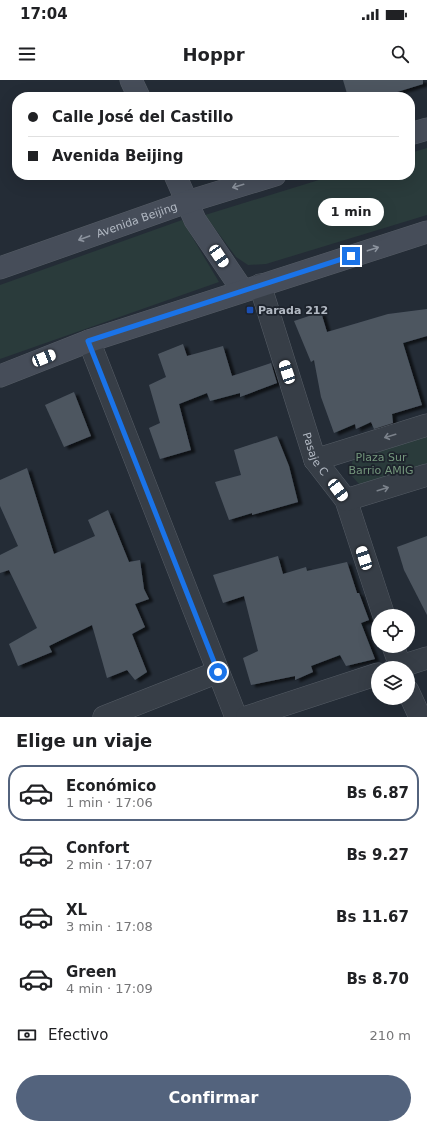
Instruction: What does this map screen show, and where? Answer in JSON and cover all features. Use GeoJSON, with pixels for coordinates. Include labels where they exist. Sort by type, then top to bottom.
{"type":"FeatureCollection","features":[{"type":"Feature","properties":{"kind":"street"},"geometry":{"type":"LineString","coordinates":[[131,80],[137,92]]}},
{"type":"Feature","properties":{"kind":"street"},"geometry":{"type":"LineString","coordinates":[[415,133],[427,129]]}},
{"type":"Feature","properties":{"kind":"street"},"geometry":{"type":"LineString","coordinates":[[177,180],[196,220],[251,288]]}},
{"type":"Feature","properties":{"kind":"street","name":"Avenida Beijing"},"geometry":{"type":"LineString","coordinates":[[0,268],[187,202],[260,180]]}},
{"type":"Feature","properties":{"kind":"street"},"geometry":{"type":"LineString","coordinates":[[0,376],[88,341],[427,232]]}},
{"type":"Feature","properties":{"kind":"street","name":"Pasaje C"},"geometry":{"type":"LineString","coordinates":[[251,288],[315,460],[346,500],[382,609]]}},
{"type":"Feature","properties":{"kind":"street"},"geometry":{"type":"LineString","coordinates":[[88,341],[236,717]]}},
{"type":"Feature","properties":{"kind":"street"},"geometry":{"type":"LineString","coordinates":[[315,460],[427,425]]}},
{"type":"Feature","properties":{"kind":"street"},"geometry":{"type":"LineString","coordinates":[[346,500],[427,476]]}},
{"type":"Feature","properties":{"kind":"street"},"geometry":{"type":"LineString","coordinates":[[404,661],[427,658]]}},
{"type":"Feature","properties":{"kind":"street"},"geometry":{"type":"LineString","coordinates":[[104,717],[218,672]]}},
{"type":"Feature","properties":{"kind":"street"},"geometry":{"type":"LineString","coordinates":[[247,717],[371,676]]}},
{"type":"Feature","properties":{"kind":"street"},"geometry":{"type":"LineString","coordinates":[[414,705],[420,717]]}},
{"type":"Feature","properties":{"kind":"green space"},"geometry":{"type":"Polygon","coordinates":[[[427,148],[427,215],[266,264],[248,265],[236,257],[205,215],[319,180],[415,180],[415,152],[427,148]]]}},
{"type":"Feature","properties":{"kind":"green space"},"geometry":{"type":"Polygon","coordinates":[[[182,220],[219,282],[0,359],[0,285],[182,220]]]}},
{"type":"Feature","properties":{"kind":"green space","name":"Plaza Sur Barrio AMIG"},"geometry":{"type":"Polygon","coordinates":[[[427,431],[427,468],[373,485],[359,484],[351,475],[355,453],[427,431]]]}},
{"type":"Feature","properties":{"kind":"building"},"geometry":{"type":"Polygon","coordinates":[[[343,80],[423,80],[423,84],[397,92],[347,92],[343,80]]]}},
{"type":"Feature","properties":{"kind":"building"},"geometry":{"type":"Polygon","coordinates":[[[427,309],[427,336],[403,343],[422,405],[392,414],[393,423],[374,429],[371,422],[356,429],[355,424],[334,433],[321,397],[314,360],[311,362],[294,321],[321,312],[327,332],[388,314],[427,309]]]}},
{"type":"Feature","properties":{"kind":"building"},"geometry":{"type":"Polygon","coordinates":[[[183,344],[187,356],[223,346],[232,376],[271,363],[277,383],[240,397],[240,393],[210,401],[207,393],[179,404],[191,450],[160,459],[149,428],[160,423],[149,385],[166,377],[158,354],[183,344]]]}},
{"type":"Feature","properties":{"kind":"building"},"geometry":{"type":"Polygon","coordinates":[[[74,392],[91,436],[64,447],[45,405],[74,392]]]}},
{"type":"Feature","properties":{"kind":"building"},"geometry":{"type":"Polygon","coordinates":[[[277,436],[289,466],[298,502],[229,520],[215,482],[241,475],[234,450],[277,436]]]}},
{"type":"Feature","properties":{"kind":"building"},"geometry":{"type":"Polygon","coordinates":[[[27,468],[54,554],[95,536],[88,520],[108,510],[129,562],[140,560],[144,589],[149,599],[135,604],[145,627],[132,634],[147,672],[135,680],[127,670],[107,678],[92,625],[49,646],[52,652],[18,666],[9,644],[37,628],[9,570],[0,573],[0,555],[18,546],[0,506],[0,480],[27,468]]]}},
{"type":"Feature","properties":{"kind":"building"},"geometry":{"type":"Polygon","coordinates":[[[427,536],[427,615],[404,570],[397,547],[427,536]]]}},
{"type":"Feature","properties":{"kind":"building"},"geometry":{"type":"Polygon","coordinates":[[[278,556],[283,574],[306,567],[307,571],[347,562],[357,593],[359,593],[369,620],[361,623],[371,649],[371,653],[373,653],[375,659],[346,666],[340,655],[311,666],[313,672],[295,680],[295,676],[251,685],[243,658],[258,651],[244,596],[223,603],[213,575],[278,556]]]}},
{"type":"Feature","properties":{"kind":"place","name":"Parada 212"},"geometry":{"type":"Point","coordinates":[250,310]}},
{"type":"Feature","properties":{"kind":"route"},"geometry":{"type":"LineString","coordinates":[[218,672],[88,341],[351,256]]}}]}
